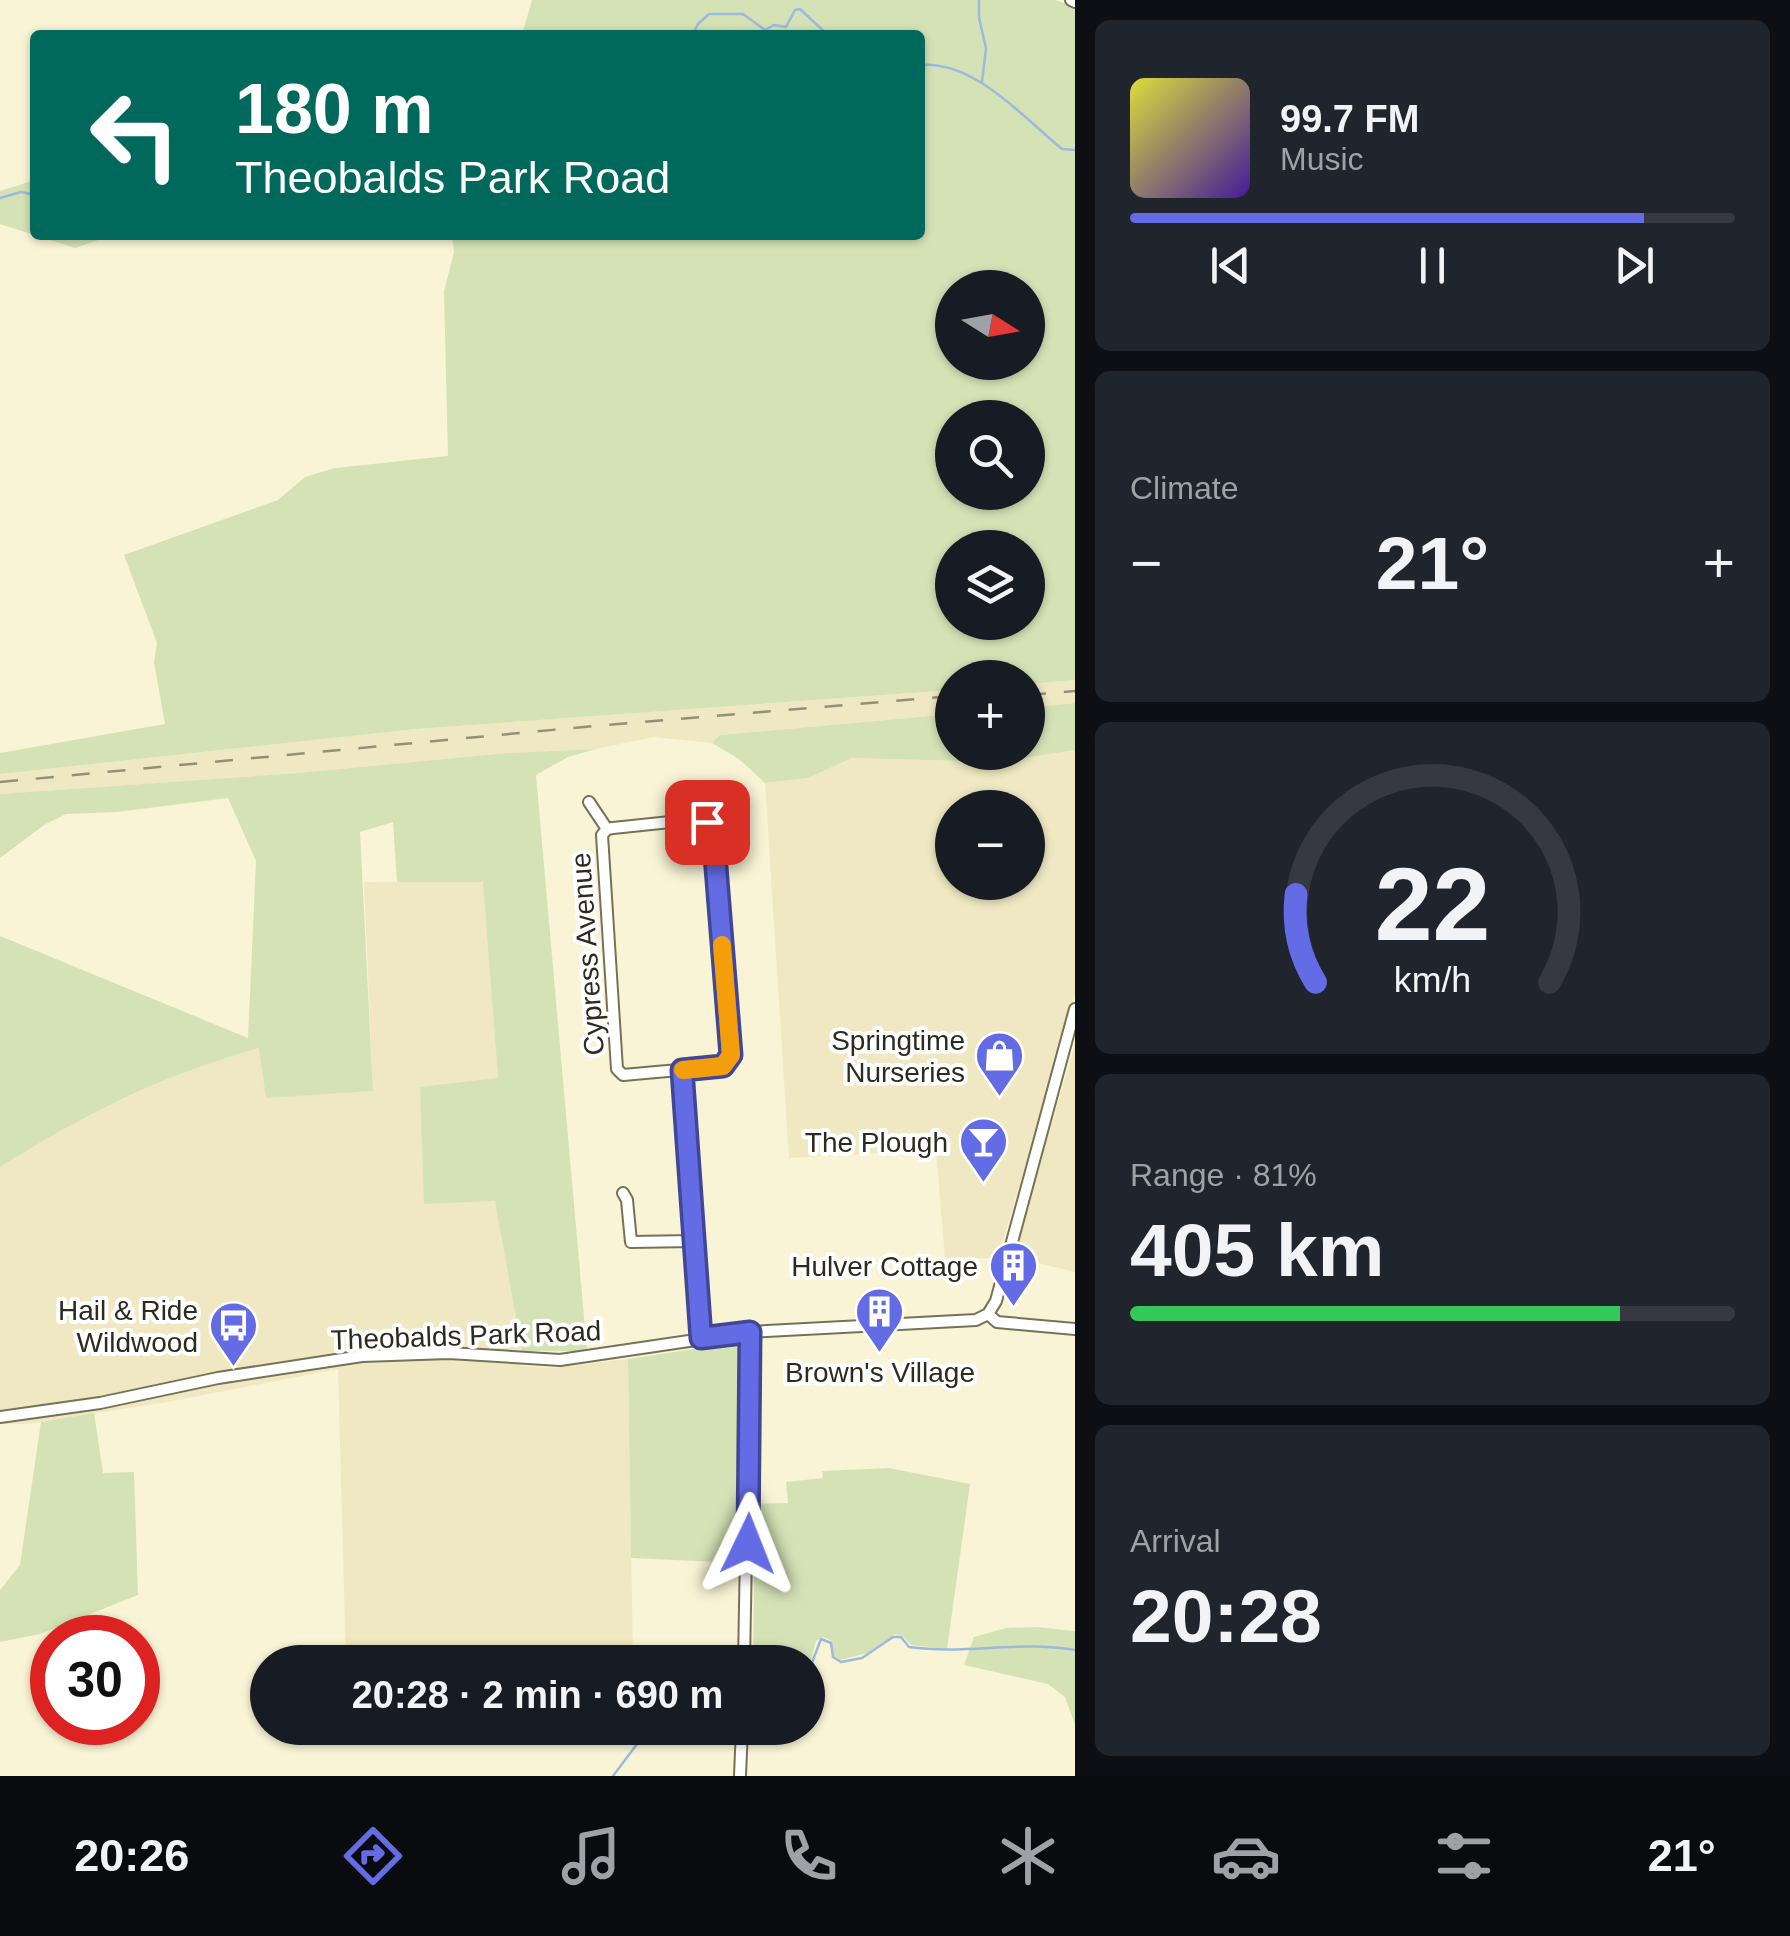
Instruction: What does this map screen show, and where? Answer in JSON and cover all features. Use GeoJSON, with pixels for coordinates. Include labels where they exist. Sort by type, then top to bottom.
{"type":"FeatureCollection","features":[{"type":"Feature","properties":{"kind":"street"},"geometry":{"type":"LineString","coordinates":[[589,802],[607,829],[699,820],[707,822],[713,830],[731,1055],[723,1066],[682,1070],[701,1338]]}},
{"type":"Feature","properties":{"kind":"street","name":"Cypress Avenue"},"geometry":{"type":"LineString","coordinates":[[607,829],[602,835],[616,1069],[623,1075],[682,1070]]}},
{"type":"Feature","properties":{"kind":"street"},"geometry":{"type":"LineString","coordinates":[[1075,1009],[991,1312],[997,1322],[1075,1329]]}},
{"type":"Feature","properties":{"kind":"street"},"geometry":{"type":"LineString","coordinates":[[623,1193],[632,1242]]}},
{"type":"Feature","properties":{"kind":"street"},"geometry":{"type":"LineString","coordinates":[[617,1247],[632,1242],[692,1241]]}},
{"type":"Feature","properties":{"kind":"street","name":"Theobalds Park Road"},"geometry":{"type":"LineString","coordinates":[[0,1418],[330,1360],[450,1352],[560,1360],[750,1332],[957,1322],[991,1312]]}},
{"type":"Feature","properties":{"kind":"street"},"geometry":{"type":"LineString","coordinates":[[744,1645],[750,1332]]}},
{"type":"Feature","properties":{"kind":"street"},"geometry":{"type":"LineString","coordinates":[[740,1776],[741,1745]]}},
{"type":"Feature","properties":{"kind":"shaded area"},"geometry":{"type":"Polygon","coordinates":[[[1075,680],[1075,703],[1045,706],[1045,683],[1075,680]]]}},
{"type":"Feature","properties":{"kind":"shaded area"},"geometry":{"type":"Polygon","coordinates":[[[935,691],[935,716],[720,735],[712,743],[653,737],[596,749],[0,794],[0,774],[416,729],[935,691]]]}},
{"type":"Feature","properties":{"kind":"shaded area"},"geometry":{"type":"Polygon","coordinates":[[[1075,750],[1075,995],[998,1258],[945,1259],[936,1150],[789,1158],[765,783],[808,778],[852,758],[935,760],[935,770],[1045,770],[1045,755],[1075,750]]]}},
{"type":"Feature","properties":{"kind":"shaded area"},"geometry":{"type":"Polygon","coordinates":[[[484,881],[498,1079],[425,1204],[496,1200],[522,1351],[520,1366],[551,1368],[628,1359],[633,1645],[346,1645],[338,1369],[167,1402],[27,1424],[0,1424],[0,1167],[75,1120],[199,1065],[260,1048],[373,1091],[364,882],[484,881]]]}},
{"type":"Feature","properties":{"kind":"shaded area"},"geometry":{"type":"Polygon","coordinates":[[[1075,1044],[1075,1272],[1013,1257],[1075,1044]]]}},
{"type":"Feature","properties":{"kind":"green space"},"geometry":{"type":"Polygon","coordinates":[[[532,0],[1055,0],[1075,7],[1075,680],[1045,683],[1045,660],[935,660],[935,691],[416,729],[0,774],[0,753],[165,724],[154,662],[157,643],[124,555],[278,500],[305,477],[335,468],[448,456],[444,291],[454,252],[453,240],[925,240],[925,30],[523,30],[532,0]]]}},
{"type":"Feature","properties":{"kind":"green space"},"geometry":{"type":"Polygon","coordinates":[[[30,182],[30,234],[0,224],[0,191],[30,182]]]}},
{"type":"Feature","properties":{"kind":"green space"},"geometry":{"type":"Polygon","coordinates":[[[50,240],[98,240],[75,248],[50,240]]]}},
{"type":"Feature","properties":{"kind":"green space"},"geometry":{"type":"Polygon","coordinates":[[[1075,703],[1075,750],[1045,755],[1045,706],[1075,703]]]}},
{"type":"Feature","properties":{"kind":"green space"},"geometry":{"type":"Polygon","coordinates":[[[935,716],[935,760],[852,758],[808,778],[765,783],[739,759],[712,743],[720,735],[935,716]]]}},
{"type":"Feature","properties":{"kind":"green space"},"geometry":{"type":"Polygon","coordinates":[[[596,749],[568,757],[536,775],[587,1351],[522,1351],[495,1201],[424,1204],[420,1087],[498,1078],[483,882],[397,882],[393,822],[360,832],[373,1091],[266,1098],[259,1048],[125,1098],[0,1167],[0,936],[248,1038],[256,861],[228,798],[117,812],[66,814],[44,825],[0,858],[0,794],[596,749]]]}},
{"type":"Feature","properties":{"kind":"green space"},"geometry":{"type":"Polygon","coordinates":[[[740,1342],[739,1563],[631,1558],[628,1359],[740,1342]]]}},
{"type":"Feature","properties":{"kind":"green space"},"geometry":{"type":"Polygon","coordinates":[[[94,1413],[103,1473],[134,1472],[138,1595],[88,1615],[30,1615],[30,1636],[0,1642],[0,1590],[20,1565],[41,1422],[94,1413]]]}},
{"type":"Feature","properties":{"kind":"green space"},"geometry":{"type":"Polygon","coordinates":[[[889,1468],[970,1484],[947,1649],[911,1645],[895,1634],[868,1653],[840,1660],[834,1656],[831,1640],[822,1637],[815,1645],[753,1645],[755,1504],[788,1503],[786,1482],[823,1478],[822,1471],[889,1468]]]}},
{"type":"Feature","properties":{"kind":"green space"},"geometry":{"type":"Polygon","coordinates":[[[1006,1628],[1075,1631],[1075,1725],[1065,1697],[1048,1684],[964,1665],[974,1637],[1006,1628]]]}},
{"type":"Feature","properties":{"kind":"waterway"},"geometry":{"type":"LineString","coordinates":[[979,0],[986,48],[982,82]]}},
{"type":"Feature","properties":{"kind":"waterway"},"geometry":{"type":"LineString","coordinates":[[765,30],[774,25],[786,27],[795,10],[800,9],[823,30]]}},
{"type":"Feature","properties":{"kind":"waterway"},"geometry":{"type":"LineString","coordinates":[[695,30],[709,14],[743,14],[765,30]]}},
{"type":"Feature","properties":{"kind":"waterway"},"geometry":{"type":"LineString","coordinates":[[925,65],[940,66],[978,81],[1062,149],[1075,150]]}},
{"type":"Feature","properties":{"kind":"waterway"},"geometry":{"type":"LineString","coordinates":[[0,198],[21,192],[30,194]]}},
{"type":"Feature","properties":{"kind":"waterway"},"geometry":{"type":"LineString","coordinates":[[819,1645],[821,1639],[831,1643],[833,1657],[841,1662],[862,1658],[893,1637],[901,1637],[909,1647],[930,1649],[1033,1646],[1075,1650]]}},
{"type":"Feature","properties":{"kind":"waterway"},"geometry":{"type":"LineString","coordinates":[[613,1776],[636,1745]]}},
{"type":"Feature","properties":{"kind":"railway"},"geometry":{"type":"LineString","coordinates":[[1045,694],[1075,691]]}},
{"type":"Feature","properties":{"kind":"railway"},"geometry":{"type":"LineString","coordinates":[[0,782],[935,697]]}},
{"type":"Feature","properties":{"kind":"slow traffic"},"geometry":{"type":"LineString","coordinates":[[683,1070],[723,1066],[731,1055],[722,945]]}},
{"type":"Feature","properties":{"kind":"place","name":"Springtime Nurseries"},"geometry":{"type":"Point","coordinates":[1000,1098]}},
{"type":"Feature","properties":{"kind":"place","name":"The Plough"},"geometry":{"type":"Point","coordinates":[983,1184]}},
{"type":"Feature","properties":{"kind":"place","name":"Hulver Cottage"},"geometry":{"type":"Point","coordinates":[1013,1308]}},
{"type":"Feature","properties":{"kind":"place","name":"Brown's Village"},"geometry":{"type":"Point","coordinates":[880,1354]}},
{"type":"Feature","properties":{"kind":"place","name":"Hail & Ride Wildwood"},"geometry":{"type":"Point","coordinates":[233,1368]}},
{"type":"Feature","properties":{"kind":"route"},"geometry":{"type":"LineString","coordinates":[[707,822],[713,830],[731,1055],[723,1066],[682,1070],[701,1338],[750,1332],[748,1544]]}}]}
